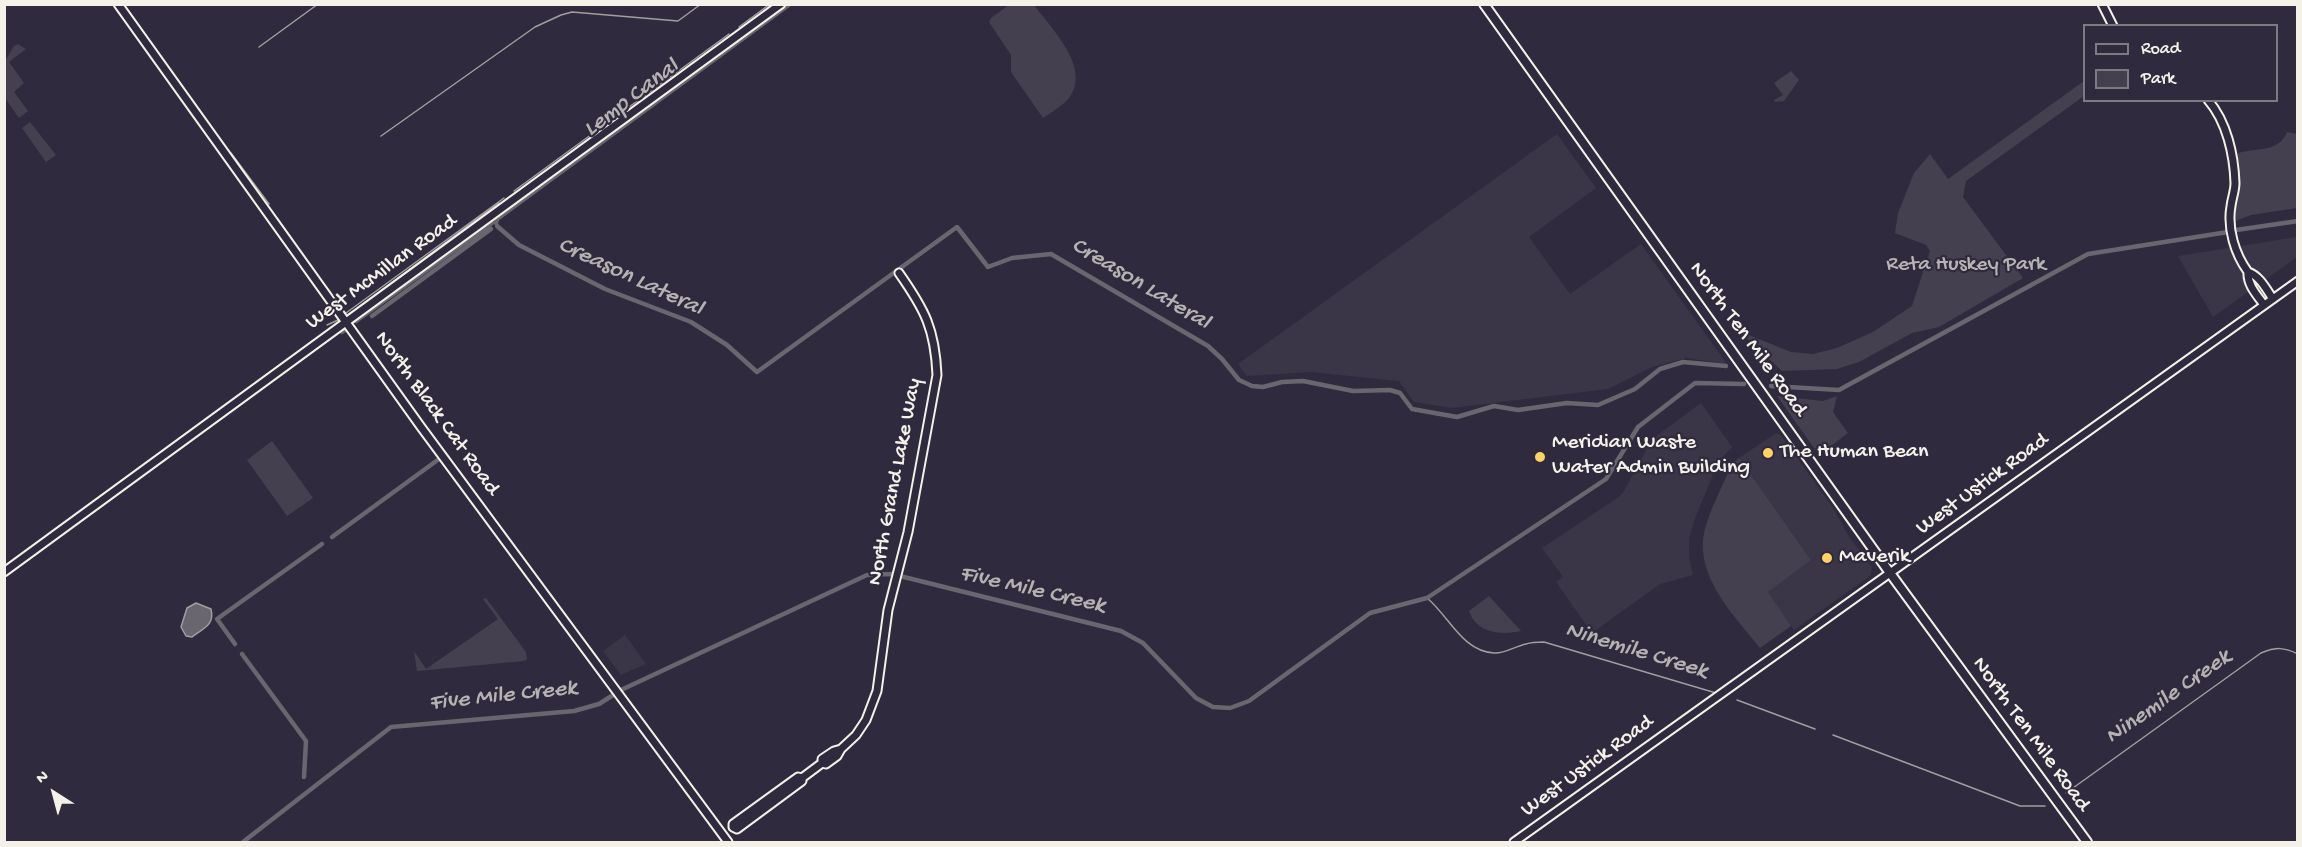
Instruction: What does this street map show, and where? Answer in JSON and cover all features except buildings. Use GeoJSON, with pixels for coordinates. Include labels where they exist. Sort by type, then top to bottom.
{"type":"FeatureCollection","features":[{"type":"Feature","properties":{"kind":"main road","name":"North Black Cat Road"},"geometry":{"type":"LineString","coordinates":[[118,4],[421,427],[728,843]]}},
{"type":"Feature","properties":{"kind":"main road","name":"West McMillan Road"},"geometry":{"type":"LineString","coordinates":[[4,572],[781,4]]}},
{"type":"Feature","properties":{"kind":"main road","name":"North Ten Mile Road"},"geometry":{"type":"LineString","coordinates":[[1484,4],[1890,573],[2087,843]]}},
{"type":"Feature","properties":{"kind":"main road"},"geometry":{"type":"LineString","coordinates":[[2102,4],[2112,24]]}},
{"type":"Feature","properties":{"kind":"main road"},"geometry":{"type":"LineString","coordinates":[[2209,102],[2227,132],[2234,180],[2230,212],[2235,251],[2248,272],[2260,280],[2273,299]]}},
{"type":"Feature","properties":{"kind":"main road"},"geometry":{"type":"LineString","coordinates":[[2248,272],[2247,278],[2251,287],[2264,305]]}},
{"type":"Feature","properties":{"kind":"main road","name":"North Grand Lake Way"},"geometry":{"type":"LineString","coordinates":[[722,835],[734,827],[733,824],[742,817],[798,777],[802,778],[822,763],[826,764],[837,756],[856,735],[873,707],[884,635],[908,532],[937,375],[936,356],[929,323],[921,305],[899,273]]}},
{"type":"Feature","properties":{"kind":"main road","name":"West Ustick Road"},"geometry":{"type":"LineString","coordinates":[[1514,843],[2298,281]]}},
{"type":"Feature","properties":{"kind":"shaded area"},"geometry":{"type":"Polygon","coordinates":[[[1557,134],[1596,188],[1529,237],[1570,294],[1641,244],[1727,364],[1686,358],[1652,367],[1608,389],[1451,408],[1414,402],[1399,381],[1310,372],[1247,376],[1238,364],[1557,134]]]}},
{"type":"Feature","properties":{"kind":"shaded area"},"geometry":{"type":"Polygon","coordinates":[[[2297,237],[2297,257],[2213,317],[2178,256],[2297,237]]]}},
{"type":"Feature","properties":{"kind":"shaded area"},"geometry":{"type":"Polygon","coordinates":[[[1701,403],[1732,447],[1718,462],[1694,521],[1689,539],[1689,557],[1693,575],[1660,584],[1592,633],[1556,582],[1563,577],[1542,548],[1619,497],[1652,439],[1701,403]]]}},
{"type":"Feature","properties":{"kind":"shaded area"},"geometry":{"type":"Polygon","coordinates":[[[1776,433],[1781,435],[1872,568],[1870,576],[1794,630],[1767,592],[1811,560],[1739,458],[1776,433]]]}},
{"type":"Feature","properties":{"kind":"shaded area"},"geometry":{"type":"Polygon","coordinates":[[[196,603],[211,609],[210,623],[192,637],[186,636],[181,627],[187,608],[196,603]]]}},
{"type":"Feature","properties":{"kind":"shaded area"},"geometry":{"type":"Polygon","coordinates":[[[625,635],[646,664],[621,675],[603,651],[625,635]]]}},
{"type":"Feature","properties":{"kind":"green space"},"geometry":{"type":"Polygon","coordinates":[[[1010,4],[1034,5],[1059,37],[1073,61],[1076,74],[1075,86],[1069,98],[1043,118],[1011,72],[1011,55],[989,22],[1010,4]]]}},
{"type":"Feature","properties":{"kind":"green space"},"geometry":{"type":"Polygon","coordinates":[[[18,44],[26,49],[9,62],[24,83],[14,92],[28,111],[19,118],[5,98],[5,61],[14,46],[18,44]]]}},
{"type":"Feature","properties":{"kind":"green space"},"geometry":{"type":"Polygon","coordinates":[[[1791,71],[1799,80],[1784,101],[1775,102],[1774,100],[1783,95],[1774,83],[1791,71]]]}},
{"type":"Feature","properties":{"kind":"green space","name":"Reta Huskey Park"},"geometry":{"type":"Polygon","coordinates":[[[2083,82],[2083,97],[1966,181],[1963,197],[2023,278],[1939,327],[1912,333],[1859,362],[1837,369],[1782,371],[1739,331],[1791,352],[1813,354],[1837,348],[1873,332],[1912,306],[1930,251],[1926,245],[1895,233],[1898,213],[1914,173],[1930,154],[1948,179],[2083,82]]]}},
{"type":"Feature","properties":{"kind":"green space"},"geometry":{"type":"Polygon","coordinates":[[[30,122],[56,155],[46,162],[22,128],[30,122]]]}},
{"type":"Feature","properties":{"kind":"green space"},"geometry":{"type":"Polygon","coordinates":[[[2287,132],[2297,134],[2297,208],[2251,215],[2235,221],[2234,155],[2271,147],[2283,139],[2287,132]]]}},
{"type":"Feature","properties":{"kind":"green space"},"geometry":{"type":"Polygon","coordinates":[[[1777,396],[1823,401],[1837,396],[1833,412],[1848,433],[1819,455],[1777,396]]]}},
{"type":"Feature","properties":{"kind":"green space"},"geometry":{"type":"Polygon","coordinates":[[[272,441],[313,498],[287,516],[247,460],[272,441]]]}},
{"type":"Feature","properties":{"kind":"green space"},"geometry":{"type":"Polygon","coordinates":[[[1739,458],[1811,560],[1768,592],[1791,626],[1760,648],[1718,593],[1710,578],[1703,546],[1705,529],[1714,504],[1732,464],[1739,458]]]}},
{"type":"Feature","properties":{"kind":"green space"},"geometry":{"type":"Polygon","coordinates":[[[1489,596],[1521,631],[1506,633],[1490,631],[1473,619],[1469,611],[1489,596]]]}},
{"type":"Feature","properties":{"kind":"green space"},"geometry":{"type":"Polygon","coordinates":[[[486,598],[526,652],[527,659],[417,671],[414,651],[426,669],[498,619],[483,599],[486,598]]]}},
{"type":"Feature","properties":{"kind":"waterway"},"geometry":{"type":"LineString","coordinates":[[259,47],[318,4]]}},
{"type":"Feature","properties":{"kind":"waterway"},"geometry":{"type":"LineString","coordinates":[[381,136],[535,27],[561,15],[572,12],[678,21],[701,4]]}},
{"type":"Feature","properties":{"kind":"waterway"},"geometry":{"type":"LineString","coordinates":[[739,27],[770,4]]}},
{"type":"Feature","properties":{"kind":"waterway","name":"Lemp Canal"},"geometry":{"type":"LineString","coordinates":[[496,223],[497,219],[790,4]]}},
{"type":"Feature","properties":{"kind":"waterway"},"geometry":{"type":"LineString","coordinates":[[514,191],[729,34]]}},
{"type":"Feature","properties":{"kind":"waterway"},"geometry":{"type":"LineString","coordinates":[[231,153],[269,204]]}},
{"type":"Feature","properties":{"kind":"waterway"},"geometry":{"type":"LineString","coordinates":[[231,155],[265,204]]}},
{"type":"Feature","properties":{"kind":"waterway"},"geometry":{"type":"LineString","coordinates":[[277,218],[346,313],[504,198]]}},
{"type":"Feature","properties":{"kind":"waterway"},"geometry":{"type":"LineString","coordinates":[[349,314],[499,203]]}},
{"type":"Feature","properties":{"kind":"waterway"},"geometry":{"type":"LineString","coordinates":[[2236,230],[2298,221]]}},
{"type":"Feature","properties":{"kind":"waterway","name":"Creason Lateral"},"geometry":{"type":"LineString","coordinates":[[356,321],[492,223]]}},
{"type":"Feature","properties":{"kind":"waterway","name":"Creason Lateral"},"geometry":{"type":"LineString","coordinates":[[497,226],[519,245],[605,289],[691,322],[727,345],[757,372],[957,227],[988,267],[1012,258],[1051,254],[1208,346],[1239,380],[1252,386],[1263,387],[1282,382],[1303,381],[1353,391],[1390,390],[1400,393],[1412,409],[1457,417],[1494,406],[1518,410],[1567,403],[1598,405],[1635,389],[1660,369],[1683,362],[1726,366]]}},
{"type":"Feature","properties":{"kind":"waterway","name":"Lemp Canal"},"geometry":{"type":"LineString","coordinates":[[372,316],[491,229]]}},
{"type":"Feature","properties":{"kind":"waterway"},"geometry":{"type":"LineString","coordinates":[[1771,386],[1839,390],[2088,254],[2228,232]]}},
{"type":"Feature","properties":{"kind":"waterway"},"geometry":{"type":"LineString","coordinates":[[327,325],[338,320]]}},
{"type":"Feature","properties":{"kind":"waterway","name":"Five Mile Creek"},"geometry":{"type":"LineString","coordinates":[[243,842],[391,727],[574,711],[599,704],[621,690],[867,575],[892,574],[1121,631],[1143,643],[1196,698],[1213,707],[1230,708],[1249,701],[1370,613],[1427,598],[1606,479],[1638,427],[1695,383],[1744,384]]}},
{"type":"Feature","properties":{"kind":"waterway","name":"Lemp Canal"},"geometry":{"type":"LineString","coordinates":[[332,537],[439,459]]}},
{"type":"Feature","properties":{"kind":"waterway","name":"Lemp Canal"},"geometry":{"type":"LineString","coordinates":[[235,644],[217,619],[322,544]]}},
{"type":"Feature","properties":{"kind":"waterway","name":"Ninemile Creek"},"geometry":{"type":"LineString","coordinates":[[1427,598],[1457,632],[1473,646],[1483,651],[1498,653],[1528,643],[1544,642],[1716,693]]}},
{"type":"Feature","properties":{"kind":"waterway","name":"Ninemile Creek"},"geometry":{"type":"LineString","coordinates":[[2066,793],[2261,653],[2280,649],[2298,654]]}},
{"type":"Feature","properties":{"kind":"waterway","name":"Lemp Canal"},"geometry":{"type":"LineString","coordinates":[[242,654],[306,741],[304,777]]}},
{"type":"Feature","properties":{"kind":"waterway","name":"Ninemile Creek"},"geometry":{"type":"LineString","coordinates":[[1737,700],[1815,729]]}},
{"type":"Feature","properties":{"kind":"waterway","name":"Ninemile Creek"},"geometry":{"type":"LineString","coordinates":[[1833,735],[2020,806],[2045,806]]}},
{"type":"Feature","properties":{"kind":"place","name":"The Human Bean"},"geometry":{"type":"Point","coordinates":[1768,453]}},
{"type":"Feature","properties":{"kind":"place","name":"Meridian Waste Water Admin Building"},"geometry":{"type":"Point","coordinates":[1540,457]}},
{"type":"Feature","properties":{"kind":"place","name":"Maverik"},"geometry":{"type":"Point","coordinates":[1827,558]}}]}
